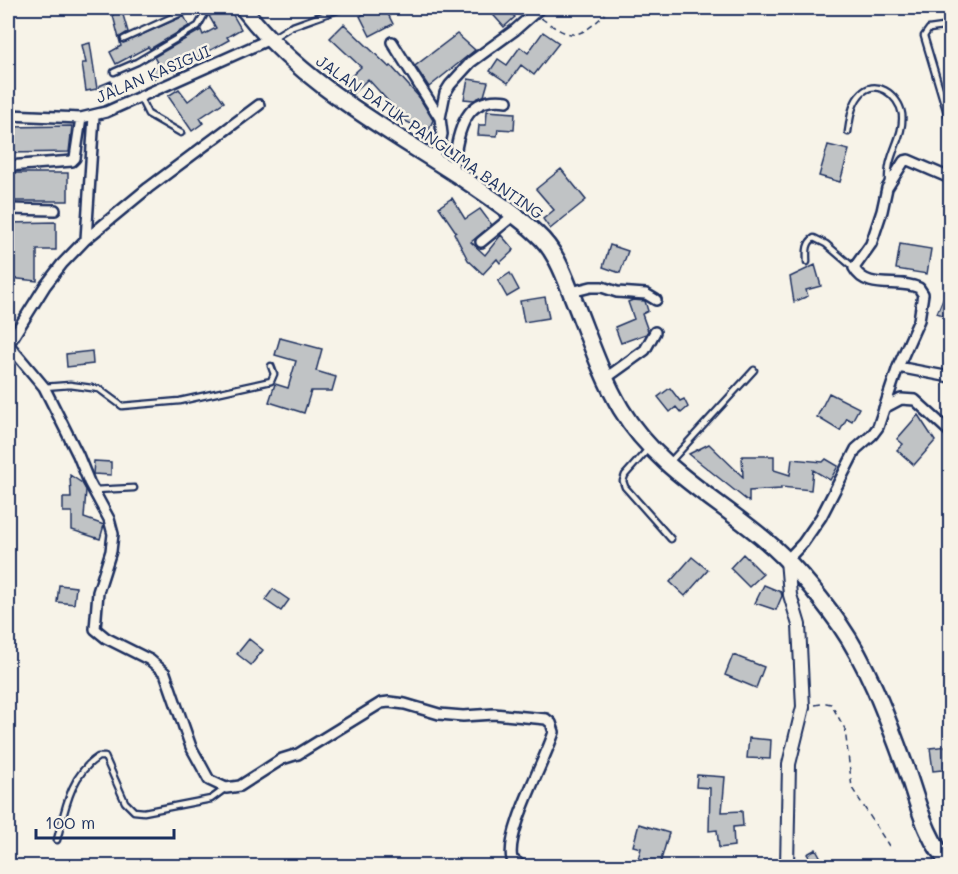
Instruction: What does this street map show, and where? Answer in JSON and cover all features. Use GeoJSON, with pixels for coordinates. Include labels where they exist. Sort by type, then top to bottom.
{"type":"FeatureCollection","features":[{"type":"Feature","properties":{"kind":"main road","name":"JALAN DATUK PANGLIMA BANTING"},"geometry":{"type":"LineString","coordinates":[[243,8],[270,39],[334,96],[452,172],[514,215],[548,244],[560,265],[621,409],[650,447],[668,464],[709,499],[764,538],[787,560],[825,604],[855,649],[894,736],[936,847],[951,863]]}},
{"type":"Feature","properties":{"kind":"street"},"geometry":{"type":"LineString","coordinates":[[432,159],[442,134],[440,118],[445,93],[457,75],[537,10]]}},
{"type":"Feature","properties":{"kind":"street","name":"JALAN KASIGUI"},"geometry":{"type":"LineString","coordinates":[[8,115],[94,116],[140,98],[270,39]]}},
{"type":"Feature","properties":{"kind":"street"},"geometry":{"type":"LineString","coordinates":[[392,42],[440,118]]}},
{"type":"Feature","properties":{"kind":"street"},"geometry":{"type":"LineString","coordinates":[[452,172],[461,128],[467,114],[486,102],[507,101]]}},
{"type":"Feature","properties":{"kind":"street"},"geometry":{"type":"LineString","coordinates":[[259,105],[148,188],[86,239],[45,286],[8,345],[44,387],[109,519],[113,534],[109,564],[98,592],[95,629],[106,638],[150,660],[165,673],[191,747],[201,767],[209,780],[226,788],[240,786],[282,759],[298,754],[381,704],[389,702],[439,714],[463,716],[494,714],[546,720],[551,723],[554,732],[510,847],[512,859],[522,867]]}},
{"type":"Feature","properties":{"kind":"street"},"geometry":{"type":"LineString","coordinates":[[86,239],[94,116]]}},
{"type":"Feature","properties":{"kind":"street"},"geometry":{"type":"LineString","coordinates":[[8,166],[72,162],[75,158],[81,117]]}},
{"type":"Feature","properties":{"kind":"street"},"geometry":{"type":"LineString","coordinates":[[787,867],[789,764],[803,707],[799,625],[790,595],[787,560],[816,524],[856,449],[874,432],[887,394],[919,320],[923,294],[915,285],[877,283],[865,279],[858,275],[854,268],[871,244],[887,188],[904,161],[908,160],[951,178]]}},
{"type":"Feature","properties":{"kind":"street"},"geometry":{"type":"LineString","coordinates":[[8,209],[55,210]]}},
{"type":"Feature","properties":{"kind":"street"},"geometry":{"type":"LineString","coordinates":[[481,243],[514,215]]}},
{"type":"Feature","properties":{"kind":"street"},"geometry":{"type":"LineString","coordinates":[[571,292],[591,286],[602,287],[617,292],[646,294],[656,300]]}},
{"type":"Feature","properties":{"kind":"street"},"geometry":{"type":"LineString","coordinates":[[606,378],[645,350],[656,332]]}},
{"type":"Feature","properties":{"kind":"street"},"geometry":{"type":"LineString","coordinates":[[898,367],[951,377]]}},
{"type":"Feature","properties":{"kind":"street"},"geometry":{"type":"LineString","coordinates":[[884,408],[901,399],[915,400],[951,432]]}},
{"type":"Feature","properties":{"kind":"lane"},"geometry":{"type":"LineString","coordinates":[[124,39],[192,8]]}},
{"type":"Feature","properties":{"kind":"lane"},"geometry":{"type":"LineString","coordinates":[[114,72],[137,62],[198,26],[208,8]]}},
{"type":"Feature","properties":{"kind":"lane"},"geometry":{"type":"LineString","coordinates":[[270,39],[290,27],[343,8]]}},
{"type":"Feature","properties":{"kind":"lane"},"geometry":{"type":"LineString","coordinates":[[951,26],[929,29],[924,36],[951,123]]}},
{"type":"Feature","properties":{"kind":"lane"},"geometry":{"type":"LineString","coordinates":[[848,132],[853,106],[862,92],[879,88],[890,92],[898,102],[902,114],[902,126],[890,163],[887,188]]}},
{"type":"Feature","properties":{"kind":"lane"},"geometry":{"type":"LineString","coordinates":[[140,98],[148,114],[181,133]]}},
{"type":"Feature","properties":{"kind":"lane"},"geometry":{"type":"LineString","coordinates":[[807,262],[807,249],[814,238],[826,244],[854,268]]}},
{"type":"Feature","properties":{"kind":"lane"},"geometry":{"type":"LineString","coordinates":[[44,387],[70,385],[99,389],[122,406],[152,404],[180,401],[271,381],[274,374],[271,366]]}},
{"type":"Feature","properties":{"kind":"lane"},"geometry":{"type":"LineString","coordinates":[[668,464],[754,370]]}},
{"type":"Feature","properties":{"kind":"lane"},"geometry":{"type":"LineString","coordinates":[[650,447],[625,475],[623,481],[625,487],[671,538]]}},
{"type":"Feature","properties":{"kind":"lane"},"geometry":{"type":"LineString","coordinates":[[94,490],[134,488]]}},
{"type":"Feature","properties":{"kind":"lane"},"geometry":{"type":"LineString","coordinates":[[57,840],[69,796],[80,772],[98,757],[105,757],[125,802],[134,811],[144,812],[211,799],[226,788]]}},
{"type":"Feature","properties":{"kind":"path"},"geometry":{"type":"LineString","coordinates":[[537,10],[559,31],[568,35],[582,33],[605,14]]}},
{"type":"Feature","properties":{"kind":"path"},"geometry":{"type":"LineString","coordinates":[[803,707],[831,704],[845,729],[852,788],[889,846]]}},
{"type":"Feature","properties":{"kind":"building"},"geometry":{"type":"Polygon","coordinates":[[[111,8],[121,8],[128,32],[120,37],[123,43],[184,16],[189,26],[150,49],[148,47],[116,64],[110,52],[121,46],[111,8]]]}},
{"type":"Feature","properties":{"kind":"building"},"geometry":{"type":"Polygon","coordinates":[[[224,8],[229,8],[241,29],[227,37],[229,40],[180,67],[178,64],[153,79],[149,72],[159,66],[154,57],[201,30],[203,35],[216,28],[209,16],[224,8]]]}},
{"type":"Feature","properties":{"kind":"building"},"geometry":{"type":"Polygon","coordinates":[[[376,8],[385,8],[393,24],[370,36],[360,16],[376,8]]]}},
{"type":"Feature","properties":{"kind":"building"},"geometry":{"type":"Polygon","coordinates":[[[487,8],[506,8],[515,17],[504,27],[487,8]]]}},
{"type":"Feature","properties":{"kind":"building"},"geometry":{"type":"Polygon","coordinates":[[[344,24],[389,67],[391,66],[419,97],[433,120],[428,132],[407,122],[368,79],[352,94],[343,84],[361,67],[330,38],[344,24]]]}},
{"type":"Feature","properties":{"kind":"building"},"geometry":{"type":"Polygon","coordinates":[[[543,32],[559,43],[534,75],[521,65],[508,83],[490,71],[498,59],[507,65],[520,47],[528,53],[543,32]]]}},
{"type":"Feature","properties":{"kind":"building"},"geometry":{"type":"Polygon","coordinates":[[[457,34],[475,50],[429,87],[415,66],[457,34]]]}},
{"type":"Feature","properties":{"kind":"building"},"geometry":{"type":"Polygon","coordinates":[[[90,43],[97,89],[86,91],[82,63],[86,63],[82,45],[90,43]]]}},
{"type":"Feature","properties":{"kind":"building"},"geometry":{"type":"Polygon","coordinates":[[[468,79],[488,82],[484,96],[474,100],[464,99],[468,79]]]}},
{"type":"Feature","properties":{"kind":"building"},"geometry":{"type":"Polygon","coordinates":[[[111,81],[115,90],[103,96],[99,86],[111,81]]]}},
{"type":"Feature","properties":{"kind":"building"},"geometry":{"type":"Polygon","coordinates":[[[211,84],[224,102],[200,118],[203,123],[192,131],[168,96],[179,89],[188,101],[211,84]]]}},
{"type":"Feature","properties":{"kind":"building"},"geometry":{"type":"Polygon","coordinates":[[[487,111],[515,113],[514,130],[498,129],[497,136],[478,135],[479,125],[486,125],[487,111]]]}},
{"type":"Feature","properties":{"kind":"building"},"geometry":{"type":"Polygon","coordinates":[[[72,126],[69,152],[8,153],[8,127],[72,126]]]}},
{"type":"Feature","properties":{"kind":"building"},"geometry":{"type":"Polygon","coordinates":[[[828,145],[849,150],[840,182],[819,176],[828,145]]]}},
{"type":"Feature","properties":{"kind":"building"},"geometry":{"type":"Polygon","coordinates":[[[561,169],[586,200],[550,229],[543,219],[554,210],[536,189],[561,169]]]}},
{"type":"Feature","properties":{"kind":"building"},"geometry":{"type":"Polygon","coordinates":[[[8,173],[68,173],[68,201],[8,201],[8,173]]]}},
{"type":"Feature","properties":{"kind":"building"},"geometry":{"type":"Polygon","coordinates":[[[452,198],[465,219],[480,209],[492,225],[471,242],[485,255],[501,235],[514,250],[500,263],[497,259],[483,274],[468,260],[454,233],[456,232],[439,207],[452,198]]]}},
{"type":"Feature","properties":{"kind":"building"},"geometry":{"type":"Polygon","coordinates":[[[56,222],[56,250],[37,250],[37,281],[10,278],[10,273],[8,273],[8,223],[56,222]]]}},
{"type":"Feature","properties":{"kind":"building"},"geometry":{"type":"Polygon","coordinates":[[[900,244],[931,249],[927,274],[896,269],[900,244]]]}},
{"type":"Feature","properties":{"kind":"building"},"geometry":{"type":"Polygon","coordinates":[[[610,245],[628,251],[620,273],[603,267],[610,245]]]}},
{"type":"Feature","properties":{"kind":"building"},"geometry":{"type":"Polygon","coordinates":[[[815,265],[821,286],[806,290],[808,296],[794,302],[790,277],[815,265]]]}},
{"type":"Feature","properties":{"kind":"building"},"geometry":{"type":"Polygon","coordinates":[[[510,273],[519,290],[507,297],[498,281],[510,273]]]}},
{"type":"Feature","properties":{"kind":"building"},"geometry":{"type":"Polygon","coordinates":[[[951,282],[951,318],[937,313],[951,282]]]}},
{"type":"Feature","properties":{"kind":"building"},"geometry":{"type":"Polygon","coordinates":[[[545,297],[549,318],[524,322],[520,301],[545,297]]]}},
{"type":"Feature","properties":{"kind":"building"},"geometry":{"type":"Polygon","coordinates":[[[645,301],[648,311],[642,314],[648,331],[646,334],[621,343],[615,327],[634,319],[628,302],[645,301]]]}},
{"type":"Feature","properties":{"kind":"building"},"geometry":{"type":"Polygon","coordinates":[[[280,338],[322,349],[316,371],[336,377],[332,391],[311,391],[304,413],[269,402],[275,384],[288,388],[296,361],[275,355],[280,338]]]}},
{"type":"Feature","properties":{"kind":"building"},"geometry":{"type":"Polygon","coordinates":[[[92,351],[93,364],[67,367],[66,354],[92,351]]]}},
{"type":"Feature","properties":{"kind":"building"},"geometry":{"type":"Polygon","coordinates":[[[670,388],[680,401],[684,399],[688,407],[681,413],[676,407],[670,412],[658,397],[670,388]]]}},
{"type":"Feature","properties":{"kind":"building"},"geometry":{"type":"Polygon","coordinates":[[[829,393],[859,408],[852,421],[847,418],[840,431],[817,417],[829,393]]]}},
{"type":"Feature","properties":{"kind":"building"},"geometry":{"type":"Polygon","coordinates":[[[918,415],[935,441],[914,465],[897,450],[903,444],[897,439],[918,415]]]}},
{"type":"Feature","properties":{"kind":"building"},"geometry":{"type":"Polygon","coordinates":[[[709,444],[743,477],[742,456],[774,456],[774,470],[790,475],[792,459],[823,462],[826,459],[838,466],[830,480],[813,470],[811,490],[781,487],[781,489],[749,491],[749,502],[689,454],[709,444]]]}},
{"type":"Feature","properties":{"kind":"building"},"geometry":{"type":"Polygon","coordinates":[[[94,461],[111,462],[111,475],[93,474],[94,461]]]}},
{"type":"Feature","properties":{"kind":"building"},"geometry":{"type":"Polygon","coordinates":[[[70,475],[82,483],[86,490],[84,518],[104,525],[100,539],[72,530],[72,512],[63,512],[63,498],[71,498],[70,475]]]}},
{"type":"Feature","properties":{"kind":"building"},"geometry":{"type":"Polygon","coordinates":[[[743,554],[763,574],[749,587],[730,568],[743,554]]]}},
{"type":"Feature","properties":{"kind":"building"},"geometry":{"type":"Polygon","coordinates":[[[692,557],[708,570],[685,596],[670,582],[692,557]]]}},
{"type":"Feature","properties":{"kind":"building"},"geometry":{"type":"Polygon","coordinates":[[[59,585],[76,587],[74,604],[57,602],[59,585]]]}},
{"type":"Feature","properties":{"kind":"building"},"geometry":{"type":"Polygon","coordinates":[[[764,585],[781,592],[782,596],[776,610],[755,603],[764,585]]]}},
{"type":"Feature","properties":{"kind":"building"},"geometry":{"type":"Polygon","coordinates":[[[273,589],[289,600],[281,611],[265,600],[273,589]]]}},
{"type":"Feature","properties":{"kind":"building"},"geometry":{"type":"Polygon","coordinates":[[[249,639],[263,650],[251,665],[237,654],[249,639]]]}},
{"type":"Feature","properties":{"kind":"building"},"geometry":{"type":"Polygon","coordinates":[[[733,655],[764,667],[756,688],[725,675],[733,655]]]}},
{"type":"Feature","properties":{"kind":"building"},"geometry":{"type":"Polygon","coordinates":[[[749,738],[771,740],[770,759],[747,758],[749,738]]]}},
{"type":"Feature","properties":{"kind":"building"},"geometry":{"type":"Polygon","coordinates":[[[948,746],[951,769],[933,771],[930,748],[948,746]]]}},
{"type":"Feature","properties":{"kind":"building"},"geometry":{"type":"Polygon","coordinates":[[[697,775],[725,777],[722,812],[742,811],[743,826],[733,827],[734,846],[719,848],[717,830],[709,831],[710,788],[696,787],[697,775]]]}},
{"type":"Feature","properties":{"kind":"building"},"geometry":{"type":"Polygon","coordinates":[[[639,824],[669,833],[659,867],[636,867],[641,848],[633,846],[639,824]]]}},
{"type":"Feature","properties":{"kind":"building"},"geometry":{"type":"Polygon","coordinates":[[[816,849],[826,867],[800,867],[811,860],[807,854],[816,849]]]}}]}
